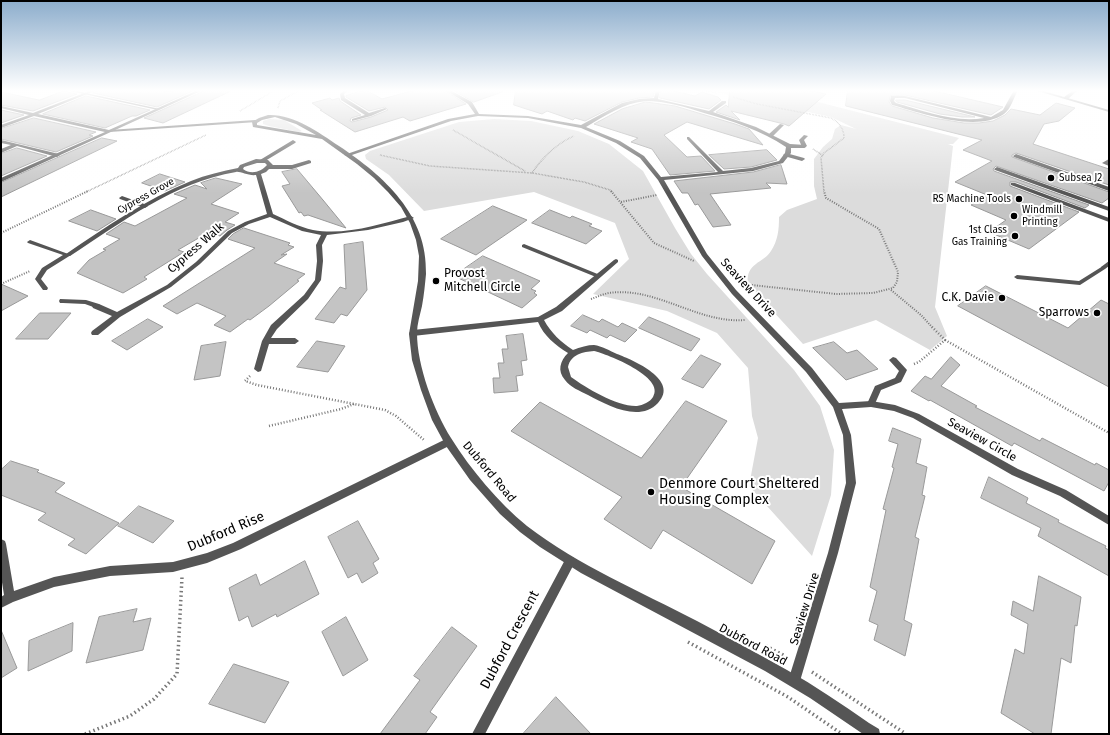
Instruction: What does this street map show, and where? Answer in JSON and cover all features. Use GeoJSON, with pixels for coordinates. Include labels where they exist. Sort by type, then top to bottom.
{"type":"FeatureCollection","features":[{"type":"Feature","properties":{"kind":"street"},"geometry":{"type":"LineString","coordinates":[[79,124],[109,131],[210,124]]}},
{"type":"Feature","properties":{"kind":"street"},"geometry":{"type":"LineString","coordinates":[[1,180],[124,124]]}},
{"type":"Feature","properties":{"kind":"street","name":"Dubford Road"},"geometry":{"type":"LineString","coordinates":[[254,124],[255,126],[324,138]]}},
{"type":"Feature","properties":{"kind":"street","name":"Dubford Road"},"geometry":{"type":"LineString","coordinates":[[300,124],[324,138],[383,184],[400,202],[411,218],[419,238],[423,263],[422,280],[413,333],[415,352],[422,380],[435,415],[448,442],[488,494],[522,528],[570,561],[794,681],[874,734]]}},
{"type":"Feature","properties":{"kind":"street","name":"Seaview Drive"},"geometry":{"type":"LineString","coordinates":[[347,155],[436,124]]}},
{"type":"Feature","properties":{"kind":"street","name":"Seaview Drive"},"geometry":{"type":"LineString","coordinates":[[564,124],[583,128],[618,142],[642,157],[660,179],[704,255],[726,282],[809,370],[837,406],[847,435],[851,483],[834,553],[794,681]]}},
{"type":"Feature","properties":{"kind":"street"},"geometry":{"type":"LineString","coordinates":[[583,128],[589,124]]}},
{"type":"Feature","properties":{"kind":"street"},"geometry":{"type":"LineString","coordinates":[[746,124],[771,135],[789,146],[804,146],[801,140],[806,136]]}},
{"type":"Feature","properties":{"kind":"street"},"geometry":{"type":"LineString","coordinates":[[771,135],[782,125]]}},
{"type":"Feature","properties":{"kind":"street"},"geometry":{"type":"LineString","coordinates":[[689,138],[721,172]]}},
{"type":"Feature","properties":{"kind":"street"},"geometry":{"type":"LineString","coordinates":[[1,141],[57,155]]}},
{"type":"Feature","properties":{"kind":"street","name":"Cypress Grove"},"geometry":{"type":"LineString","coordinates":[[44,269],[145,206],[198,179],[240,169],[248,162],[263,160],[293,142]]}},
{"type":"Feature","properties":{"kind":"street"},"geometry":{"type":"LineString","coordinates":[[1,151],[16,145]]}},
{"type":"Feature","properties":{"kind":"street"},"geometry":{"type":"LineString","coordinates":[[660,179],[751,170],[780,162],[786,155],[789,146]]}},
{"type":"Feature","properties":{"kind":"street"},"geometry":{"type":"LineString","coordinates":[[786,155],[802,159]]}},
{"type":"Feature","properties":{"kind":"street"},"geometry":{"type":"LineString","coordinates":[[1016,156],[1109,189]]}},
{"type":"Feature","properties":{"kind":"street"},"geometry":{"type":"LineString","coordinates":[[263,160],[268,162],[269,167]]}},
{"type":"Feature","properties":{"kind":"street"},"geometry":{"type":"LineString","coordinates":[[1109,161],[1105,163],[1109,164]]}},
{"type":"Feature","properties":{"kind":"street"},"geometry":{"type":"LineString","coordinates":[[309,162],[292,166],[269,167],[258,173],[270,215],[296,227],[325,233],[360,229],[411,218]]}},
{"type":"Feature","properties":{"kind":"street","name":"Cypress Grove"},"geometry":{"type":"LineString","coordinates":[[240,169],[248,174],[258,173]]}},
{"type":"Feature","properties":{"kind":"street"},"geometry":{"type":"LineString","coordinates":[[997,169],[1109,209]]}},
{"type":"Feature","properties":{"kind":"street"},"geometry":{"type":"LineString","coordinates":[[1014,184],[1109,220]]}},
{"type":"Feature","properties":{"kind":"street"},"geometry":{"type":"LineString","coordinates":[[122,198],[145,206]]}},
{"type":"Feature","properties":{"kind":"street","name":"Cypress Walk"},"geometry":{"type":"LineString","coordinates":[[95,334],[117,315],[169,286],[198,263],[230,232],[246,223],[270,215]]}},
{"type":"Feature","properties":{"kind":"street"},"geometry":{"type":"LineString","coordinates":[[258,369],[266,341],[274,327],[286,314],[306,297],[318,280],[320,261],[319,245],[325,233]]}},
{"type":"Feature","properties":{"kind":"street"},"geometry":{"type":"LineString","coordinates":[[30,242],[68,255]]}},
{"type":"Feature","properties":{"kind":"street"},"geometry":{"type":"LineString","coordinates":[[524,246],[598,276]]}},
{"type":"Feature","properties":{"kind":"street"},"geometry":{"type":"LineString","coordinates":[[413,333],[540,319],[559,309],[575,297],[616,261]]}},
{"type":"Feature","properties":{"kind":"street"},"geometry":{"type":"LineString","coordinates":[[1018,277],[1080,284],[1106,266]]}},
{"type":"Feature","properties":{"kind":"street"},"geometry":{"type":"LineString","coordinates":[[44,269],[38,279],[45,288]]}},
{"type":"Feature","properties":{"kind":"street"},"geometry":{"type":"LineString","coordinates":[[63,301],[86,302],[117,315]]}},
{"type":"Feature","properties":{"kind":"street"},"geometry":{"type":"LineString","coordinates":[[540,319],[546,331],[555,342],[573,353],[588,349],[601,350],[652,375],[658,383],[659,394],[656,401],[644,408],[629,409],[615,405],[568,379],[564,371],[564,365],[567,358],[573,353]]}},
{"type":"Feature","properties":{"kind":"street"},"geometry":{"type":"LineString","coordinates":[[266,341],[295,341]]}},
{"type":"Feature","properties":{"kind":"street"},"geometry":{"type":"LineString","coordinates":[[870,404],[878,388],[898,380],[903,370],[893,360]]}},
{"type":"Feature","properties":{"kind":"street","name":"Seaview Circle"},"geometry":{"type":"LineString","coordinates":[[837,406],[870,404],[895,408],[916,416],[1016,472],[1063,493],[1109,521]]}},
{"type":"Feature","properties":{"kind":"street","name":"Dubford Rise"},"geometry":{"type":"LineString","coordinates":[[6,600],[54,582],[110,571],[173,567],[207,558],[237,546],[448,442]]}},
{"type":"Feature","properties":{"kind":"street"},"geometry":{"type":"LineString","coordinates":[[1,544],[6,600]]}},
{"type":"Feature","properties":{"kind":"street","name":"Dubford Crescent"},"geometry":{"type":"LineString","coordinates":[[478,734],[570,561]]}},
{"type":"Feature","properties":{"kind":"path"},"geometry":{"type":"LineString","coordinates":[[1,233],[229,124]]}},
{"type":"Feature","properties":{"kind":"path"},"geometry":{"type":"LineString","coordinates":[[442,124],[527,173]]}},
{"type":"Feature","properties":{"kind":"path"},"geometry":{"type":"LineString","coordinates":[[726,282],[819,292],[863,293],[891,290],[898,282],[899,274],[884,237],[879,229],[826,198],[824,193],[821,158],[844,138],[844,132],[839,124]]}},
{"type":"Feature","properties":{"kind":"path"},"geometry":{"type":"LineString","coordinates":[[532,173],[542,159],[559,143],[574,136],[583,128]]}},
{"type":"Feature","properties":{"kind":"path"},"geometry":{"type":"LineString","coordinates":[[367,148],[384,157],[430,166],[532,173],[600,186],[610,190],[654,243],[698,263]]}},
{"type":"Feature","properties":{"kind":"path"},"geometry":{"type":"LineString","coordinates":[[620,202],[668,193]]}},
{"type":"Feature","properties":{"kind":"path"},"geometry":{"type":"LineString","coordinates":[[1,284],[28,272],[44,269]]}},
{"type":"Feature","properties":{"kind":"path"},"geometry":{"type":"LineString","coordinates":[[891,290],[921,315],[945,340],[1109,433]]}},
{"type":"Feature","properties":{"kind":"path"},"geometry":{"type":"LineString","coordinates":[[575,297],[584,301],[608,293],[626,292],[645,295],[732,322],[761,319]]}},
{"type":"Feature","properties":{"kind":"path"},"geometry":{"type":"LineString","coordinates":[[903,370],[920,362],[945,340]]}},
{"type":"Feature","properties":{"kind":"path"},"geometry":{"type":"LineString","coordinates":[[258,369],[246,381],[257,385],[385,410],[396,416],[434,448]]}},
{"type":"Feature","properties":{"kind":"path"},"geometry":{"type":"LineString","coordinates":[[269,426],[341,410],[354,404]]}},
{"type":"Feature","properties":{"kind":"path"},"geometry":{"type":"LineString","coordinates":[[85,734],[130,716],[154,699],[177,674],[182,565]]}},
{"type":"Feature","properties":{"kind":"path"},"geometry":{"type":"LineString","coordinates":[[686,641],[788,698],[842,734]]}},
{"type":"Feature","properties":{"kind":"path"},"geometry":{"type":"LineString","coordinates":[[759,643],[799,664],[906,734]]}},
{"type":"Feature","properties":{"kind":"shaded area"},"geometry":{"type":"Polygon","coordinates":[[[264,124],[291,124],[302,131],[299,132],[264,124]]]}},
{"type":"Feature","properties":{"kind":"shaded area"},"geometry":{"type":"Polygon","coordinates":[[[452,124],[547,124],[578,131],[609,144],[643,171],[691,254],[707,274],[794,370],[820,406],[834,450],[831,495],[812,556],[749,486],[758,438],[752,416],[748,368],[717,333],[667,311],[593,294],[629,259],[615,223],[534,192],[424,211],[389,175],[366,159],[365,155],[370,151],[452,124]]]}},
{"type":"Feature","properties":{"kind":"shaded area"},"geometry":{"type":"Polygon","coordinates":[[[846,124],[905,124],[959,138],[953,144],[948,144],[953,146],[935,307],[947,336],[930,350],[876,320],[803,344],[748,284],[749,272],[752,267],[768,255],[775,243],[778,235],[779,217],[787,210],[817,199],[814,186],[814,159],[823,147],[832,139],[835,129],[841,125],[856,129],[846,124]]]}},
{"type":"Feature","properties":{"kind":"building"},"geometry":{"type":"Polygon","coordinates":[[[15,124],[62,124],[96,132],[89,135],[93,136],[56,152],[1,139],[1,129],[15,124]]]}},
{"type":"Feature","properties":{"kind":"building"},"geometry":{"type":"Polygon","coordinates":[[[89,124],[113,124],[105,128],[89,124]]]}},
{"type":"Feature","properties":{"kind":"building"},"geometry":{"type":"Polygon","coordinates":[[[343,124],[380,124],[355,132],[343,124]]]}},
{"type":"Feature","properties":{"kind":"building"},"geometry":{"type":"Polygon","coordinates":[[[595,124],[683,124],[664,135],[687,157],[701,156],[715,171],[670,175],[652,149],[631,142],[638,138],[595,124]]]}},
{"type":"Feature","properties":{"kind":"building"},"geometry":{"type":"Polygon","coordinates":[[[695,124],[736,124],[749,129],[763,145],[695,124]]]}},
{"type":"Feature","properties":{"kind":"building"},"geometry":{"type":"Polygon","coordinates":[[[919,124],[1044,124],[1033,144],[1109,169],[1109,185],[1016,153],[1012,155],[1012,157],[1109,192],[1109,198],[1102,203],[996,166],[993,169],[994,171],[1089,205],[1085,208],[1016,182],[1010,182],[1010,186],[1079,212],[1029,249],[989,232],[1006,220],[971,205],[987,195],[955,182],[992,161],[963,150],[982,140],[919,124]]]}},
{"type":"Feature","properties":{"kind":"building"},"geometry":{"type":"Polygon","coordinates":[[[102,138],[117,141],[1,197],[1,183],[102,138]]]}},
{"type":"Feature","properties":{"kind":"building"},"geometry":{"type":"Polygon","coordinates":[[[17,148],[47,156],[1,176],[1,154],[17,148]]]}},
{"type":"Feature","properties":{"kind":"building"},"geometry":{"type":"Polygon","coordinates":[[[767,150],[777,160],[751,167],[724,169],[709,155],[767,150]]]}},
{"type":"Feature","properties":{"kind":"building"},"geometry":{"type":"Polygon","coordinates":[[[781,165],[787,184],[766,183],[771,188],[710,194],[731,225],[713,227],[698,204],[695,205],[688,193],[682,193],[674,181],[753,172],[781,165]]]}},
{"type":"Feature","properties":{"kind":"building"},"geometry":{"type":"Polygon","coordinates":[[[297,169],[346,228],[308,215],[304,216],[301,212],[299,213],[282,186],[290,184],[282,172],[297,169]]]}},
{"type":"Feature","properties":{"kind":"building"},"geometry":{"type":"Polygon","coordinates":[[[160,174],[185,182],[165,191],[142,183],[160,174]]]}},
{"type":"Feature","properties":{"kind":"building"},"geometry":{"type":"Polygon","coordinates":[[[216,178],[242,184],[211,204],[239,213],[225,222],[235,225],[220,236],[209,232],[178,250],[184,252],[144,277],[147,279],[123,293],[77,273],[89,260],[106,250],[103,249],[120,239],[106,234],[124,222],[135,226],[187,198],[174,194],[195,185],[207,189],[201,183],[216,178]]]}},
{"type":"Feature","properties":{"kind":"building"},"geometry":{"type":"Polygon","coordinates":[[[493,206],[527,220],[476,255],[441,239],[493,206]]]}},
{"type":"Feature","properties":{"kind":"building"},"geometry":{"type":"Polygon","coordinates":[[[91,210],[116,219],[97,231],[69,221],[91,210]]]}},
{"type":"Feature","properties":{"kind":"building"},"geometry":{"type":"Polygon","coordinates":[[[550,210],[570,218],[572,216],[592,224],[589,226],[602,231],[586,244],[532,223],[550,210]]]}},
{"type":"Feature","properties":{"kind":"building"},"geometry":{"type":"Polygon","coordinates":[[[244,228],[290,243],[288,245],[294,247],[281,255],[287,254],[274,263],[305,274],[297,280],[299,281],[269,306],[230,332],[214,325],[226,316],[197,303],[177,314],[163,306],[255,248],[228,239],[233,234],[244,228]]]}},
{"type":"Feature","properties":{"kind":"building"},"geometry":{"type":"Polygon","coordinates":[[[363,242],[367,290],[347,316],[341,314],[334,323],[315,319],[340,287],[346,289],[344,245],[363,242]]]}},
{"type":"Feature","properties":{"kind":"building"},"geometry":{"type":"Polygon","coordinates":[[[483,256],[540,281],[531,289],[536,291],[534,293],[537,295],[522,308],[454,276],[483,256]]]}},
{"type":"Feature","properties":{"kind":"building"},"geometry":{"type":"Polygon","coordinates":[[[1,284],[28,296],[1,311],[1,284]]]}},
{"type":"Feature","properties":{"kind":"building"},"geometry":{"type":"Polygon","coordinates":[[[986,286],[1068,328],[1101,300],[1109,304],[1109,387],[958,306],[986,286]]]}},
{"type":"Feature","properties":{"kind":"building"},"geometry":{"type":"Polygon","coordinates":[[[40,313],[71,313],[48,339],[16,339],[40,313]]]}},
{"type":"Feature","properties":{"kind":"building"},"geometry":{"type":"Polygon","coordinates":[[[583,315],[599,322],[602,319],[618,327],[622,323],[637,330],[625,342],[610,335],[607,338],[590,330],[587,333],[571,326],[583,315]]]}},
{"type":"Feature","properties":{"kind":"building"},"geometry":{"type":"Polygon","coordinates":[[[649,317],[700,339],[691,351],[639,328],[649,317]]]}},
{"type":"Feature","properties":{"kind":"building"},"geometry":{"type":"Polygon","coordinates":[[[148,319],[163,327],[127,350],[112,341],[148,319]]]}},
{"type":"Feature","properties":{"kind":"building"},"geometry":{"type":"Polygon","coordinates":[[[523,334],[527,360],[521,361],[523,375],[516,376],[518,391],[494,393],[493,378],[500,378],[498,363],[504,363],[502,349],[508,349],[506,336],[523,334]]]}},
{"type":"Feature","properties":{"kind":"building"},"geometry":{"type":"Polygon","coordinates":[[[317,341],[345,346],[328,372],[297,367],[317,341]]]}},
{"type":"Feature","properties":{"kind":"building"},"geometry":{"type":"Polygon","coordinates":[[[226,342],[220,376],[194,380],[201,346],[226,342]]]}},
{"type":"Feature","properties":{"kind":"building"},"geometry":{"type":"Polygon","coordinates":[[[834,342],[847,353],[857,350],[878,369],[846,380],[813,348],[834,342]]]}},
{"type":"Feature","properties":{"kind":"building"},"geometry":{"type":"Polygon","coordinates":[[[701,355],[721,364],[703,388],[682,379],[701,355]]]}},
{"type":"Feature","properties":{"kind":"building"},"geometry":{"type":"Polygon","coordinates":[[[951,357],[960,365],[941,386],[977,406],[975,407],[1040,441],[1042,438],[1095,465],[1096,463],[1109,470],[1109,482],[1104,491],[1014,443],[1012,446],[911,391],[925,376],[931,379],[951,357]]]}},
{"type":"Feature","properties":{"kind":"building","name":"Denmore Court Sheltered Housing Complex"},"geometry":{"type":"Polygon","coordinates":[[[686,401],[727,421],[681,487],[775,541],[752,584],[663,530],[651,549],[604,519],[622,497],[511,431],[540,402],[641,458],[686,401]]]}},
{"type":"Feature","properties":{"kind":"building"},"geometry":{"type":"Polygon","coordinates":[[[893,428],[921,439],[916,463],[927,467],[922,495],[925,496],[915,537],[919,539],[904,620],[912,624],[905,656],[874,640],[878,625],[869,621],[877,591],[870,587],[886,510],[883,509],[894,468],[892,467],[898,444],[889,441],[893,428]]]}},
{"type":"Feature","properties":{"kind":"building"},"geometry":{"type":"Polygon","coordinates":[[[11,461],[39,470],[37,472],[65,483],[55,492],[119,523],[86,554],[68,545],[75,539],[38,520],[46,513],[1,495],[1,470],[11,461]]]}},
{"type":"Feature","properties":{"kind":"building"},"geometry":{"type":"Polygon","coordinates":[[[989,477],[1028,498],[1026,503],[1059,520],[1058,522],[1106,546],[1105,548],[1109,550],[1109,576],[1038,536],[1041,528],[981,498],[989,477]]]}},
{"type":"Feature","properties":{"kind":"building"},"geometry":{"type":"Polygon","coordinates":[[[139,506],[174,521],[153,543],[118,526],[139,506]]]}},
{"type":"Feature","properties":{"kind":"building"},"geometry":{"type":"Polygon","coordinates":[[[358,521],[379,559],[373,563],[378,573],[362,583],[357,573],[348,578],[328,537],[358,521]]]}},
{"type":"Feature","properties":{"kind":"building"},"geometry":{"type":"Polygon","coordinates":[[[305,561],[319,594],[277,617],[276,614],[252,627],[248,616],[239,621],[229,588],[256,574],[260,585],[305,561]]]}},
{"type":"Feature","properties":{"kind":"building"},"geometry":{"type":"Polygon","coordinates":[[[1039,576],[1081,597],[1077,626],[1075,625],[1071,663],[1061,658],[1051,734],[1035,734],[1001,713],[1015,649],[1024,654],[1028,624],[1011,615],[1013,601],[1033,611],[1039,576]]]}},
{"type":"Feature","properties":{"kind":"building"},"geometry":{"type":"Polygon","coordinates":[[[137,609],[133,622],[151,618],[143,650],[86,663],[99,617],[137,609]]]}},
{"type":"Feature","properties":{"kind":"building"},"geometry":{"type":"Polygon","coordinates":[[[346,617],[368,660],[343,676],[322,632],[346,617]]]}},
{"type":"Feature","properties":{"kind":"building"},"geometry":{"type":"Polygon","coordinates":[[[73,623],[72,651],[28,671],[29,641],[73,623]]]}},
{"type":"Feature","properties":{"kind":"building"},"geometry":{"type":"Polygon","coordinates":[[[452,627],[477,646],[430,712],[437,717],[425,734],[380,734],[420,680],[414,676],[452,627]]]}},
{"type":"Feature","properties":{"kind":"building"},"geometry":{"type":"Polygon","coordinates":[[[1,630],[17,668],[1,678],[1,630]]]}},
{"type":"Feature","properties":{"kind":"building"},"geometry":{"type":"Polygon","coordinates":[[[234,664],[289,682],[265,723],[209,704],[234,664]]]}},
{"type":"Feature","properties":{"kind":"building"},"geometry":{"type":"Polygon","coordinates":[[[556,697],[591,734],[523,734],[556,697]]]}},
{"type":"Feature","properties":{"kind":"place","name":"Subsea J2"},"geometry":{"type":"Point","coordinates":[1051,178]}},
{"type":"Feature","properties":{"kind":"place","name":"RS Machine Tools"},"geometry":{"type":"Point","coordinates":[1019,199]}},
{"type":"Feature","properties":{"kind":"place","name":"Windmill Printing"},"geometry":{"type":"Point","coordinates":[1014,216]}},
{"type":"Feature","properties":{"kind":"place","name":"1st Class Gas Training"},"geometry":{"type":"Point","coordinates":[1015,236]}},
{"type":"Feature","properties":{"kind":"place","name":"Provost Mitchell Circle"},"geometry":{"type":"Point","coordinates":[436,281]}},
{"type":"Feature","properties":{"kind":"place","name":"C.K. Davie"},"geometry":{"type":"Point","coordinates":[1002,298]}},
{"type":"Feature","properties":{"kind":"place","name":"Sparrows"},"geometry":{"type":"Point","coordinates":[1097,313]}},
{"type":"Feature","properties":{"kind":"place","name":"Denmore Court Sheltered Housing Complex"},"geometry":{"type":"Point","coordinates":[651,492]}}]}
